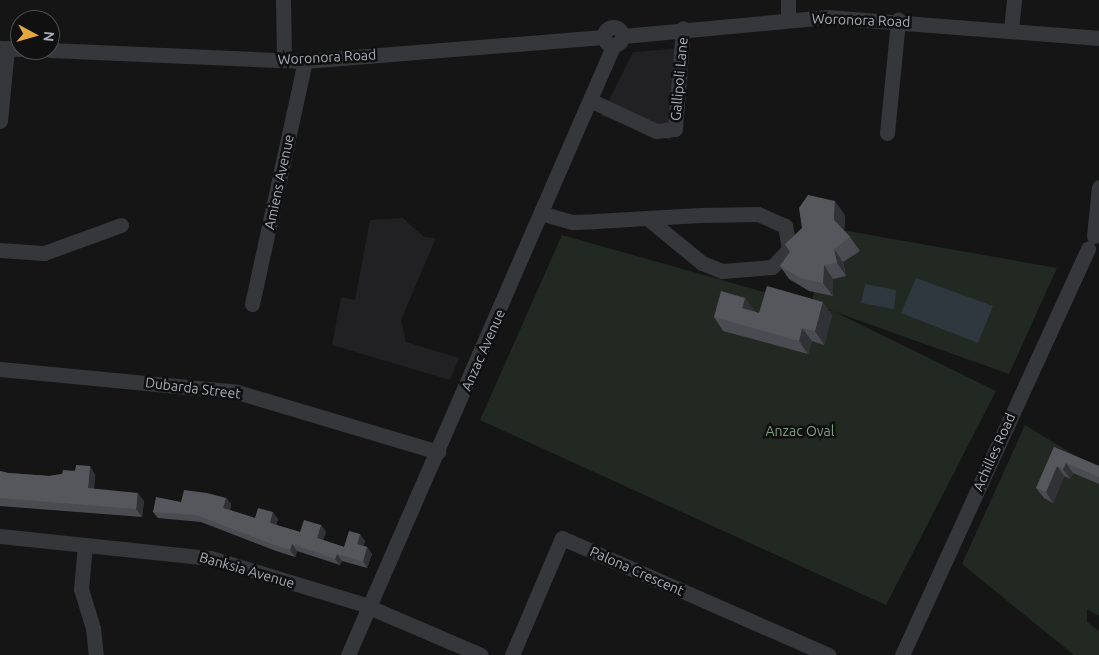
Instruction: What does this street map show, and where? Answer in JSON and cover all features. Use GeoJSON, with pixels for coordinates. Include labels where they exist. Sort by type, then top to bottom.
{"type":"FeatureCollection","features":[{"type":"Feature","properties":{"kind":"street"},"geometry":{"type":"LineString","coordinates":[[283,0],[284,60]]}},
{"type":"Feature","properties":{"kind":"street"},"geometry":{"type":"LineString","coordinates":[[788,0],[788,20]]}},
{"type":"Feature","properties":{"kind":"street"},"geometry":{"type":"LineString","coordinates":[[1011,30],[1014,0]]}},
{"type":"Feature","properties":{"kind":"street","name":"Woronora Road"},"geometry":{"type":"LineString","coordinates":[[60,50],[305,61],[614,39],[683,28],[788,20],[898,20],[1099,38]]}},
{"type":"Feature","properties":{"kind":"street"},"geometry":{"type":"LineString","coordinates":[[887,133],[898,20]]}},
{"type":"Feature","properties":{"kind":"street","name":"Gallipoli Lane"},"geometry":{"type":"LineString","coordinates":[[592,101],[656,131],[675,130],[683,28]]}},
{"type":"Feature","properties":{"kind":"street","name":"Anzac Avenue"},"geometry":{"type":"LineString","coordinates":[[348,655],[544,214],[592,101],[614,39]]}},
{"type":"Feature","properties":{"kind":"street"},"geometry":{"type":"LineString","coordinates":[[0,121],[9,48]]}},
{"type":"Feature","properties":{"kind":"street","name":"Amiens Avenue"},"geometry":{"type":"LineString","coordinates":[[252,304],[305,61]]}},
{"type":"Feature","properties":{"kind":"street","name":"Achilles Road"},"geometry":{"type":"LineString","coordinates":[[902,655],[1094,244],[1099,187]]}},
{"type":"Feature","properties":{"kind":"street"},"geometry":{"type":"LineString","coordinates":[[544,214],[572,222],[647,218],[758,214],[785,226],[789,249],[772,267],[722,271],[702,263],[647,218]]}},
{"type":"Feature","properties":{"kind":"street"},"geometry":{"type":"LineString","coordinates":[[0,250],[44,253],[121,225]]}},
{"type":"Feature","properties":{"kind":"street","name":"Dubarda Street"},"geometry":{"type":"LineString","coordinates":[[0,369],[237,392],[438,452]]}},
{"type":"Feature","properties":{"kind":"street","name":"Banksia Avenue"},"geometry":{"type":"LineString","coordinates":[[0,536],[211,558],[369,607],[481,655]]}},
{"type":"Feature","properties":{"kind":"street","name":"Palona Crescent"},"geometry":{"type":"LineString","coordinates":[[512,655],[562,538],[828,655]]}},
{"type":"Feature","properties":{"kind":"street"},"geometry":{"type":"LineString","coordinates":[[85,545],[81,589],[93,628],[96,655]]}},
{"type":"Feature","properties":{"kind":"shaded area"},"geometry":{"type":"Polygon","coordinates":[[[686,48],[679,128],[670,140],[601,116],[633,52],[686,48]]]}},
{"type":"Feature","properties":{"kind":"shaded area"},"geometry":{"type":"Polygon","coordinates":[[[403,218],[424,237],[436,238],[401,320],[406,342],[459,358],[450,380],[332,345],[341,297],[355,300],[370,220],[403,218]]]}},
{"type":"Feature","properties":{"kind":"shaded area"},"geometry":{"type":"Polygon","coordinates":[[[916,278],[993,306],[978,343],[901,313],[916,278]]]}},
{"type":"Feature","properties":{"kind":"shaded area"},"geometry":{"type":"Polygon","coordinates":[[[865,284],[896,290],[894,309],[861,303],[865,284]]]}},
{"type":"Feature","properties":{"kind":"green space"},"geometry":{"type":"Polygon","coordinates":[[[825,227],[1057,268],[1009,374],[812,303],[825,227]]]}},
{"type":"Feature","properties":{"kind":"green space","name":"Anzac Oval"},"geometry":{"type":"Polygon","coordinates":[[[562,235],[835,312],[996,391],[886,605],[480,420],[562,235]]]}},
{"type":"Feature","properties":{"kind":"green space"},"geometry":{"type":"Polygon","coordinates":[[[1025,425],[1099,470],[1099,616],[1087,609],[1087,622],[1099,631],[1099,655],[1074,655],[962,564],[1025,425]]]}},
{"type":"Feature","properties":{"kind":"building"},"geometry":{"type":"Polygon","coordinates":[[[808,195],[835,201],[834,220],[850,237],[834,249],[837,263],[824,265],[823,283],[800,278],[780,266],[790,252],[785,244],[802,228],[799,208],[808,195]]]}},
{"type":"Feature","properties":{"kind":"building"},"geometry":{"type":"Polygon","coordinates":[[[767,286],[823,302],[815,331],[802,328],[799,341],[714,317],[721,291],[745,298],[742,308],[759,313],[767,286]]]}},
{"type":"Feature","properties":{"kind":"building"},"geometry":{"type":"Polygon","coordinates":[[[1054,447],[1099,466],[1099,477],[1066,463],[1063,469],[1057,466],[1046,492],[1036,488],[1054,447]]]}},
{"type":"Feature","properties":{"kind":"building"},"geometry":{"type":"Polygon","coordinates":[[[76,465],[90,466],[88,488],[138,493],[136,509],[0,498],[0,471],[49,476],[62,474],[63,470],[75,471],[76,465]]]}},
{"type":"Feature","properties":{"kind":"building"},"geometry":{"type":"Polygon","coordinates":[[[184,490],[226,498],[223,508],[255,518],[258,508],[273,512],[270,523],[300,532],[304,520],[321,525],[317,538],[344,547],[349,531],[360,534],[357,544],[367,547],[363,561],[337,554],[335,559],[292,544],[290,550],[196,515],[153,512],[156,497],[181,502],[184,490]]]}}]}
